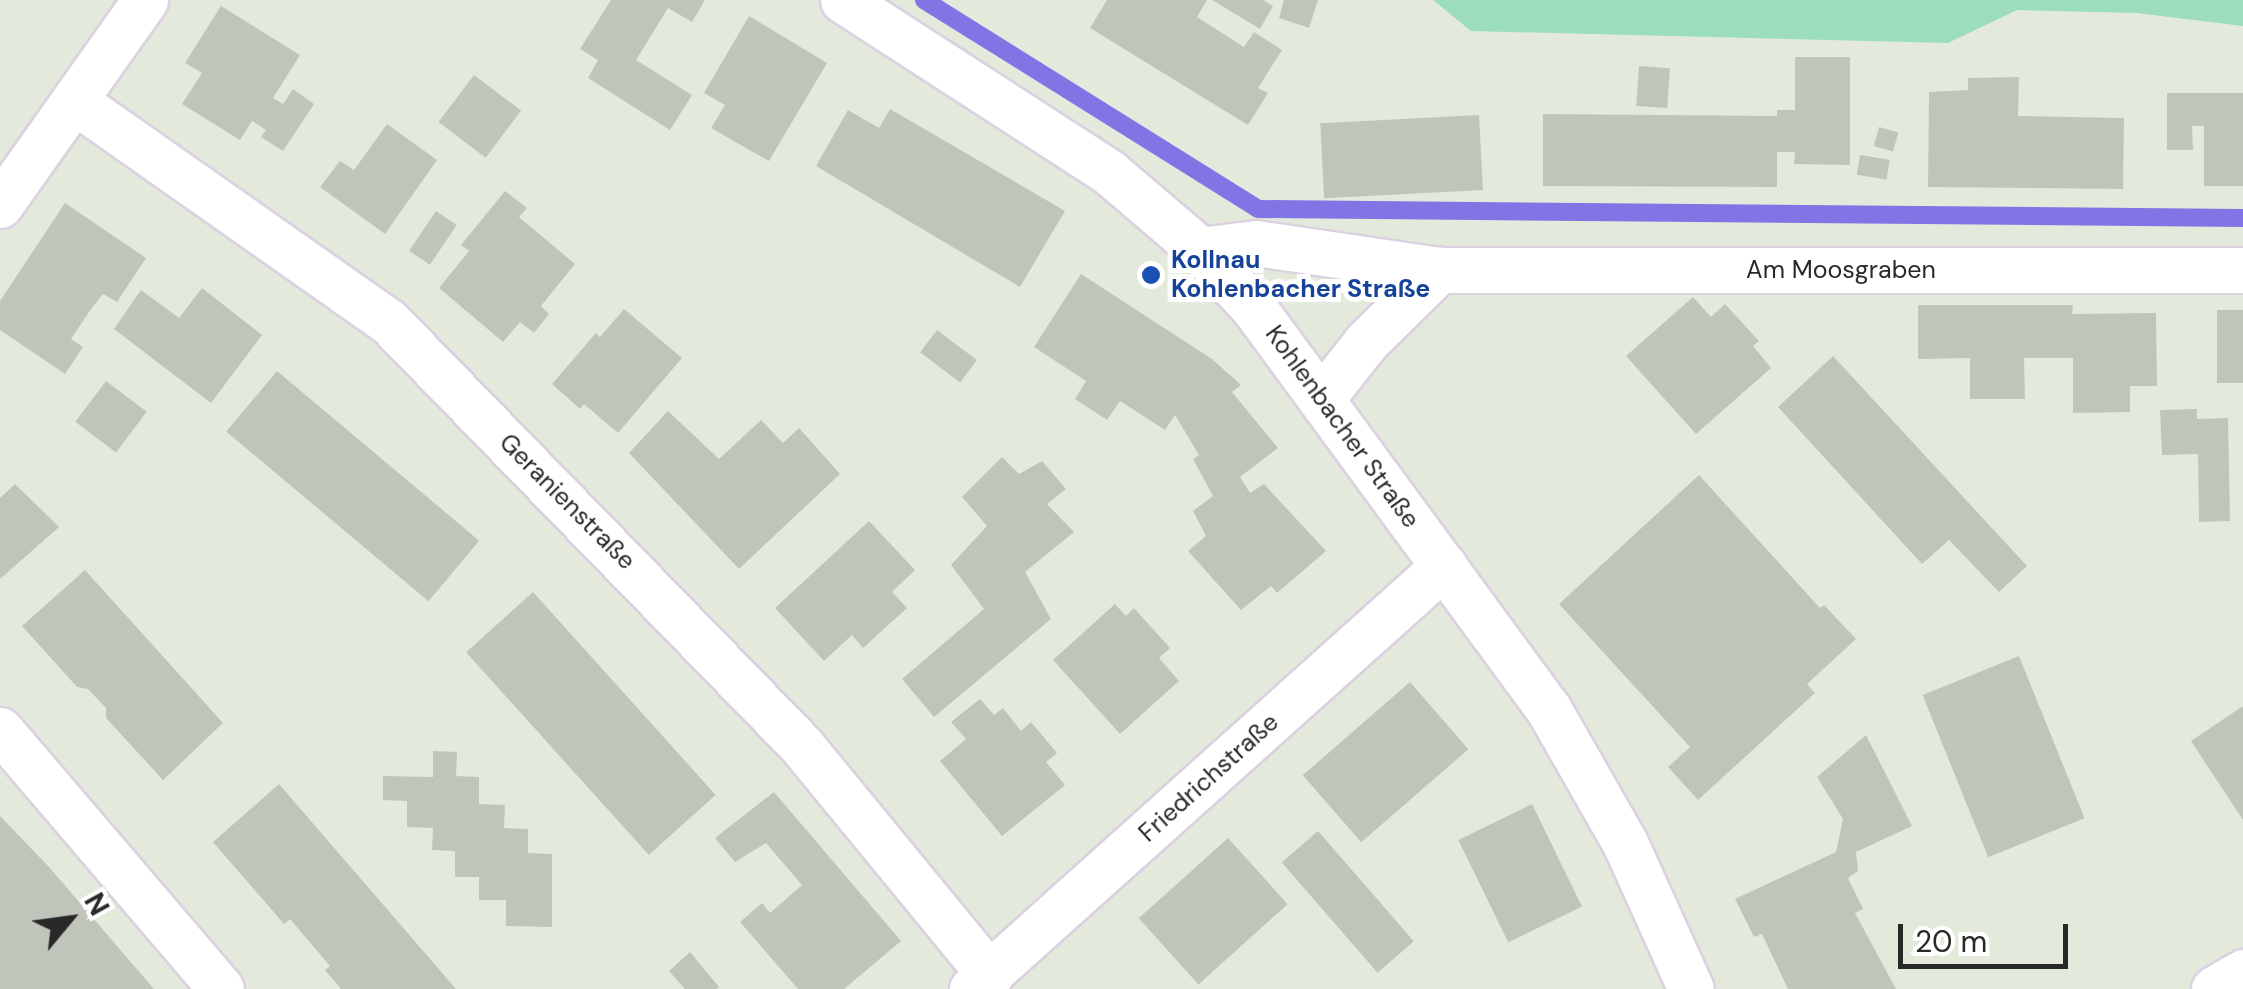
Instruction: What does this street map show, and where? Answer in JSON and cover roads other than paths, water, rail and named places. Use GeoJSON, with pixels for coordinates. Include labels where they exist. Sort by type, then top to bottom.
{"type":"FeatureCollection","features":[{"type":"Feature","properties":{"kind":"street"},"geometry":{"type":"LineString","coordinates":[[0,205],[145,0]]}},
{"type":"Feature","properties":{"kind":"street","name":"Kohlenbacher Straße"},"geometry":{"type":"LineString","coordinates":[[843,0],[1110,172],[1200,250],[1253,307],[1549,710],[1625,843],[1691,989]]}},
{"type":"Feature","properties":{"kind":"street","name":"Geranienstraße"},"geometry":{"type":"LineString","coordinates":[[76,102],[388,322],[802,745],[981,982]]}},
{"type":"Feature","properties":{"kind":"street","name":"Am Moosgraben"},"geometry":{"type":"LineString","coordinates":[[1200,250],[1256,244],[1439,270],[2243,270]]}},
{"type":"Feature","properties":{"kind":"street"},"geometry":{"type":"LineString","coordinates":[[1321,399],[1366,342],[1439,270]]}},
{"type":"Feature","properties":{"kind":"street","name":"Friedrichstraße"},"geometry":{"type":"LineString","coordinates":[[981,982],[1444,566]]}},
{"type":"Feature","properties":{"kind":"street"},"geometry":{"type":"LineString","coordinates":[[0,730],[221,989]]}},
{"type":"Feature","properties":{"kind":"street"},"geometry":{"type":"LineString","coordinates":[[2214,989],[2243,972]]}},
{"type":"Feature","properties":{"kind":"waterway"},"geometry":{"type":"LineString","coordinates":[[924,0],[1258,209],[2243,218]]}},
{"type":"Feature","properties":{"kind":"place","name":"Kollnau Kohlenbacher Straße"},"geometry":{"type":"Point","coordinates":[1151,275]}}]}
